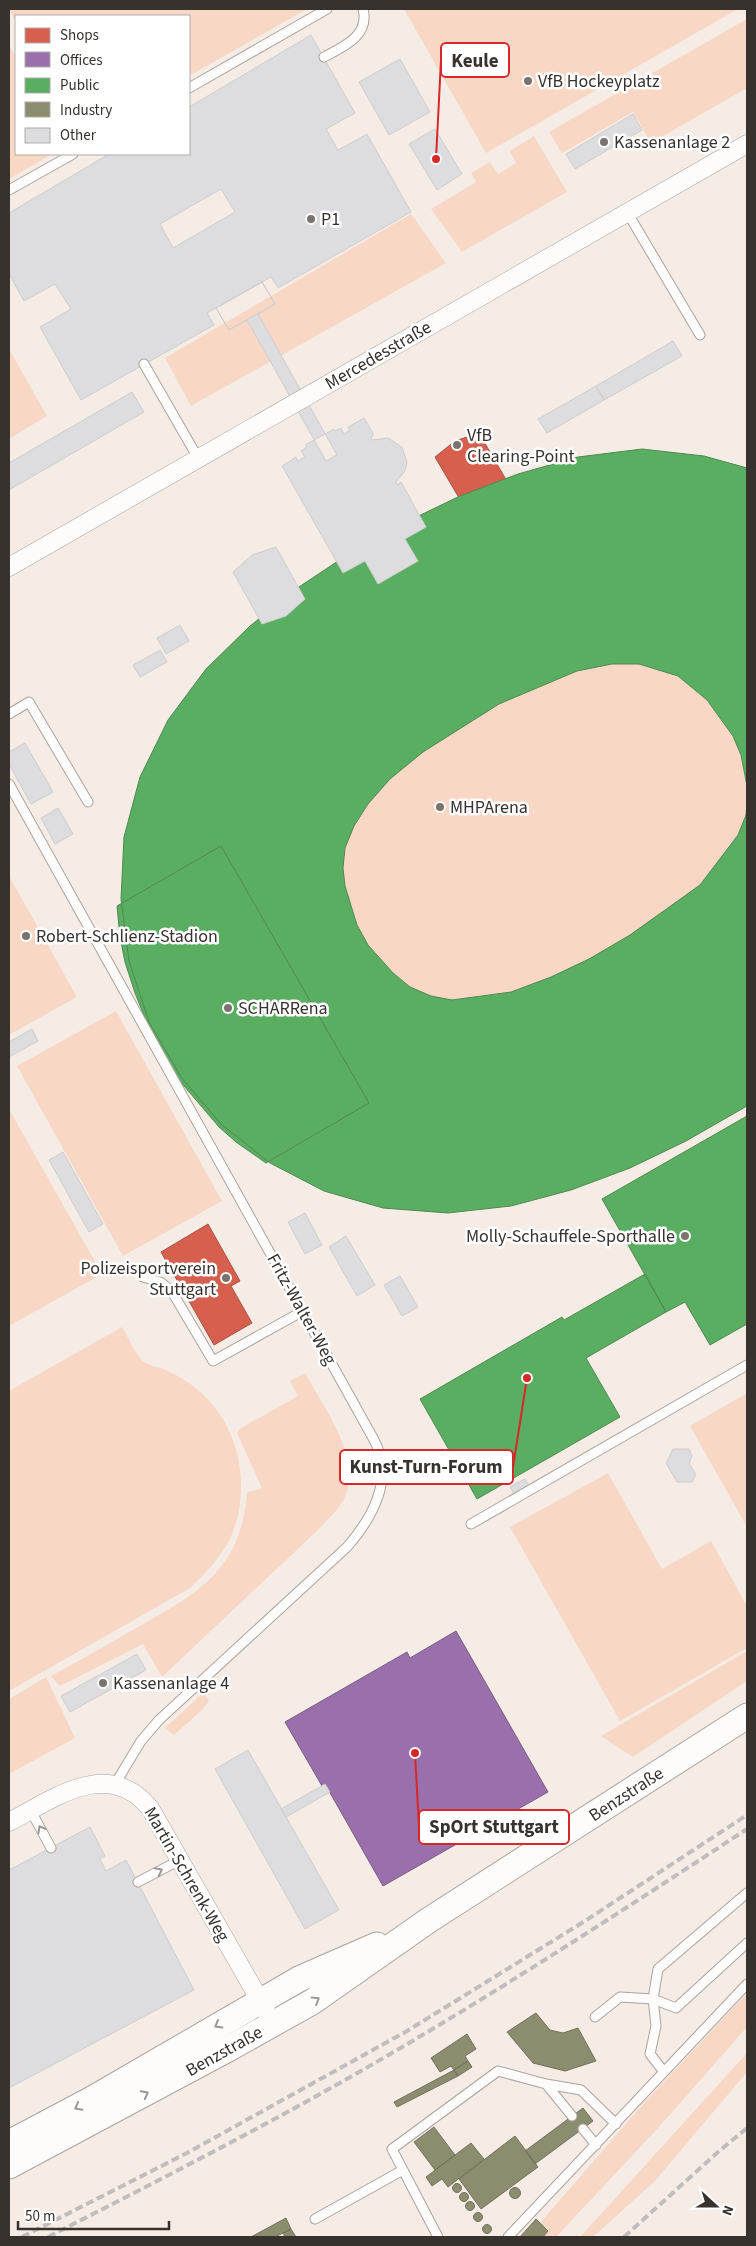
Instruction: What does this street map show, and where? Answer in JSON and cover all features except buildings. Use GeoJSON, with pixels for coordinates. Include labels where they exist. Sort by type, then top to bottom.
{"type":"FeatureCollection","features":[{"type":"Feature","properties":{"kind":"main road","name":"Benzstraße"},"geometry":{"type":"LineString","coordinates":[[9,2166],[274,2024],[337,1986],[429,1920],[747,1716]]}},
{"type":"Feature","properties":{"kind":"main road","name":"Benzstraße"},"geometry":{"type":"LineString","coordinates":[[9,2143],[92,2099],[299,1979],[429,1920]]}},
{"type":"Feature","properties":{"kind":"street","name":"Mercedesstraße"},"geometry":{"type":"LineString","coordinates":[[9,567],[747,144]]}},
{"type":"Feature","properties":{"kind":"street","name":"Martin-Schrenk-Weg"},"geometry":{"type":"LineString","coordinates":[[9,1822],[86,1785],[96,1783],[115,1784],[134,1792],[143,1799],[180,1860],[274,2024]]}},
{"type":"Feature","properties":{"kind":"lane"},"geometry":{"type":"LineString","coordinates":[[190,87],[327,9]]}},
{"type":"Feature","properties":{"kind":"lane"},"geometry":{"type":"LineString","coordinates":[[324,57],[356,39],[363,27],[364,15],[362,9]]}},
{"type":"Feature","properties":{"kind":"lane"},"geometry":{"type":"LineString","coordinates":[[9,190],[71,155]]}},
{"type":"Feature","properties":{"kind":"lane"},"geometry":{"type":"LineString","coordinates":[[627,212],[700,335]]}},
{"type":"Feature","properties":{"kind":"lane"},"geometry":{"type":"LineString","coordinates":[[144,364],[198,458]]}},
{"type":"Feature","properties":{"kind":"lane"},"geometry":{"type":"LineString","coordinates":[[9,714],[29,702],[88,802]]}},
{"type":"Feature","properties":{"kind":"lane","name":"Fritz-Walter-Weg"},"geometry":{"type":"LineString","coordinates":[[9,784],[378,1446],[383,1469],[376,1505],[360,1532],[348,1547],[159,1720],[141,1741],[115,1784]]}},
{"type":"Feature","properties":{"kind":"lane"},"geometry":{"type":"LineString","coordinates":[[143,1277],[160,1282],[171,1290],[213,1361],[302,1311]]}},
{"type":"Feature","properties":{"kind":"lane"},"geometry":{"type":"LineString","coordinates":[[471,1524],[747,1365]]}},
{"type":"Feature","properties":{"kind":"lane"},"geometry":{"type":"LineString","coordinates":[[31,1811],[51,1848]]}},
{"type":"Feature","properties":{"kind":"lane"},"geometry":{"type":"LineString","coordinates":[[138,1882],[180,1860]]}},
{"type":"Feature","properties":{"kind":"lane"},"geometry":{"type":"LineString","coordinates":[[664,2072],[650,2054],[656,2026],[653,1999],[658,1969],[747,1893]]}},
{"type":"Feature","properties":{"kind":"lane"},"geometry":{"type":"LineString","coordinates":[[595,2017],[620,1997],[653,1999],[676,2008],[747,1943]]}},
{"type":"Feature","properties":{"kind":"lane"},"geometry":{"type":"LineString","coordinates":[[508,2237],[747,1984]]}},
{"type":"Feature","properties":{"kind":"lane"},"geometry":{"type":"LineString","coordinates":[[438,2237],[392,2149],[498,2071],[546,2084],[581,2090],[616,2124]]}},
{"type":"Feature","properties":{"kind":"lane"},"geometry":{"type":"LineString","coordinates":[[546,2084],[572,2116]]}},
{"type":"Feature","properties":{"kind":"lane"},"geometry":{"type":"LineString","coordinates":[[582,2129],[596,2145]]}},
{"type":"Feature","properties":{"kind":"lane"},"geometry":{"type":"LineString","coordinates":[[315,2219],[403,2170]]}},
{"type":"Feature","properties":{"kind":"shaded area"},"geometry":{"type":"Polygon","coordinates":[[[9,9],[307,9],[190,75],[190,15],[15,15],[15,20],[9,9]]]}},
{"type":"Feature","properties":{"kind":"shaded area","name":"VfB Hockeyplatz"},"geometry":{"type":"Polygon","coordinates":[[[404,9],[738,9],[486,153],[404,9]]]}},
{"type":"Feature","properties":{"kind":"shaded area"},"geometry":{"type":"Polygon","coordinates":[[[747,19],[747,88],[651,143],[633,112],[562,153],[549,132],[747,19]]]}},
{"type":"Feature","properties":{"kind":"shaded area"},"geometry":{"type":"Polygon","coordinates":[[[9,45],[15,56],[15,155],[50,155],[9,179],[9,45]]]}},
{"type":"Feature","properties":{"kind":"shaded area"},"geometry":{"type":"Polygon","coordinates":[[[534,136],[567,192],[462,252],[431,209],[476,182],[471,173],[490,162],[498,174],[516,163],[510,151],[534,136]]]}},
{"type":"Feature","properties":{"kind":"shaded area"},"geometry":{"type":"Polygon","coordinates":[[[411,214],[446,263],[191,406],[165,358],[411,214]]]}},
{"type":"Feature","properties":{"kind":"shaded area"},"geometry":{"type":"Polygon","coordinates":[[[9,349],[47,416],[9,439],[9,349]]]}},
{"type":"Feature","properties":{"kind":"shaded area","name":"MHPArena"},"geometry":{"type":"Polygon","coordinates":[[[642,449],[704,456],[747,468],[747,1106],[686,1141],[511,1206],[448,1213],[383,1208],[324,1191],[129,961],[121,899],[124,837],[404,523],[460,496],[642,449]]]}},
{"type":"Feature","properties":{"kind":"shaded area","name":"Robert-Schlienz-Stadion"},"geometry":{"type":"Polygon","coordinates":[[[9,876],[77,997],[9,1035],[9,876]]]}},
{"type":"Feature","properties":{"kind":"shaded area"},"geometry":{"type":"Polygon","coordinates":[[[116,1011],[222,1201],[123,1256],[17,1066],[116,1011]]]}},
{"type":"Feature","properties":{"kind":"shaded area"},"geometry":{"type":"Polygon","coordinates":[[[9,1109],[102,1274],[9,1326],[9,1109]]]}},
{"type":"Feature","properties":{"kind":"shaded area"},"geometry":{"type":"Polygon","coordinates":[[[122,1327],[135,1351],[144,1362],[170,1372],[191,1384],[213,1405],[224,1422],[233,1440],[239,1460],[241,1481],[236,1522],[229,1541],[221,1554],[190,1588],[9,1691],[9,1391],[122,1327]]]}},
{"type":"Feature","properties":{"kind":"shaded area"},"geometry":{"type":"Polygon","coordinates":[[[305,1373],[337,1430],[348,1461],[349,1477],[347,1491],[336,1511],[162,1677],[143,1644],[60,1686],[51,1676],[180,1603],[213,1576],[226,1560],[236,1542],[243,1519],[247,1493],[262,1488],[237,1433],[241,1428],[298,1396],[290,1381],[305,1373]]]}},
{"type":"Feature","properties":{"kind":"shaded area"},"geometry":{"type":"Polygon","coordinates":[[[747,1393],[747,1527],[690,1426],[747,1393]]]}},
{"type":"Feature","properties":{"kind":"shaded area"},"geometry":{"type":"Polygon","coordinates":[[[608,1473],[662,1569],[711,1541],[747,1606],[747,1648],[620,1721],[510,1527],[608,1473]]]}},
{"type":"Feature","properties":{"kind":"shaded area"},"geometry":{"type":"Polygon","coordinates":[[[747,1651],[747,1681],[633,1757],[601,1736],[747,1651]]]}},
{"type":"Feature","properties":{"kind":"shaded area"},"geometry":{"type":"Polygon","coordinates":[[[46,1677],[75,1738],[9,1774],[9,1699],[46,1677]]]}},
{"type":"Feature","properties":{"kind":"shaded area"},"geometry":{"type":"Polygon","coordinates":[[[204,1692],[209,1701],[202,1710],[174,1735],[165,1728],[204,1692]]]}},
{"type":"Feature","properties":{"kind":"shaded area"},"geometry":{"type":"Polygon","coordinates":[[[747,1993],[747,2027],[659,2127],[556,2237],[543,2237],[548,2230],[540,2223],[643,2104],[747,1993]]]}},
{"type":"Feature","properties":{"kind":"shaded area"},"geometry":{"type":"Polygon","coordinates":[[[747,2053],[747,2072],[655,2181],[593,2237],[580,2237],[747,2053]]]}},
{"type":"Feature","properties":{"kind":"railway"},"geometry":{"type":"LineString","coordinates":[[22,2237],[187,2153],[407,2031],[585,1921],[747,1815]]}},
{"type":"Feature","properties":{"kind":"railway"},"geometry":{"type":"LineString","coordinates":[[48,2237],[232,2142],[369,2066],[540,1963],[747,1829]]}},
{"type":"Feature","properties":{"kind":"railway"},"geometry":{"type":"LineString","coordinates":[[624,2237],[747,2128]]}},
{"type":"Feature","properties":{"kind":"place","name":"VfB Hockeyplatz"},"geometry":{"type":"Point","coordinates":[528,81]}},
{"type":"Feature","properties":{"kind":"place","name":"Kassenanlage 2"},"geometry":{"type":"Point","coordinates":[604,142]}},
{"type":"Feature","properties":{"kind":"place","name":"Keule"},"geometry":{"type":"Point","coordinates":[436,159]}},
{"type":"Feature","properties":{"kind":"place","name":"P1"},"geometry":{"type":"Point","coordinates":[311,219]}},
{"type":"Feature","properties":{"kind":"place","name":"VfB Clearing-Point"},"geometry":{"type":"Point","coordinates":[457,445]}},
{"type":"Feature","properties":{"kind":"place","name":"MHPArena"},"geometry":{"type":"Point","coordinates":[440,807]}},
{"type":"Feature","properties":{"kind":"place","name":"Robert-Schlienz-Stadion"},"geometry":{"type":"Point","coordinates":[26,936]}},
{"type":"Feature","properties":{"kind":"place","name":"SCHARRena"},"geometry":{"type":"Point","coordinates":[228,1008]}},
{"type":"Feature","properties":{"kind":"place","name":"Molly-Schauffele-Sporthalle"},"geometry":{"type":"Point","coordinates":[685,1236]}},
{"type":"Feature","properties":{"kind":"place","name":"Polizeisportverein Stuttgart"},"geometry":{"type":"Point","coordinates":[226,1278]}},
{"type":"Feature","properties":{"kind":"place","name":"Kunst-Turn-Forum"},"geometry":{"type":"Point","coordinates":[527,1378]}},
{"type":"Feature","properties":{"kind":"place","name":"Kassenanlage 4"},"geometry":{"type":"Point","coordinates":[103,1683]}},
{"type":"Feature","properties":{"kind":"place","name":"SpOrt Stuttgart"},"geometry":{"type":"Point","coordinates":[415,1753]}}]}
